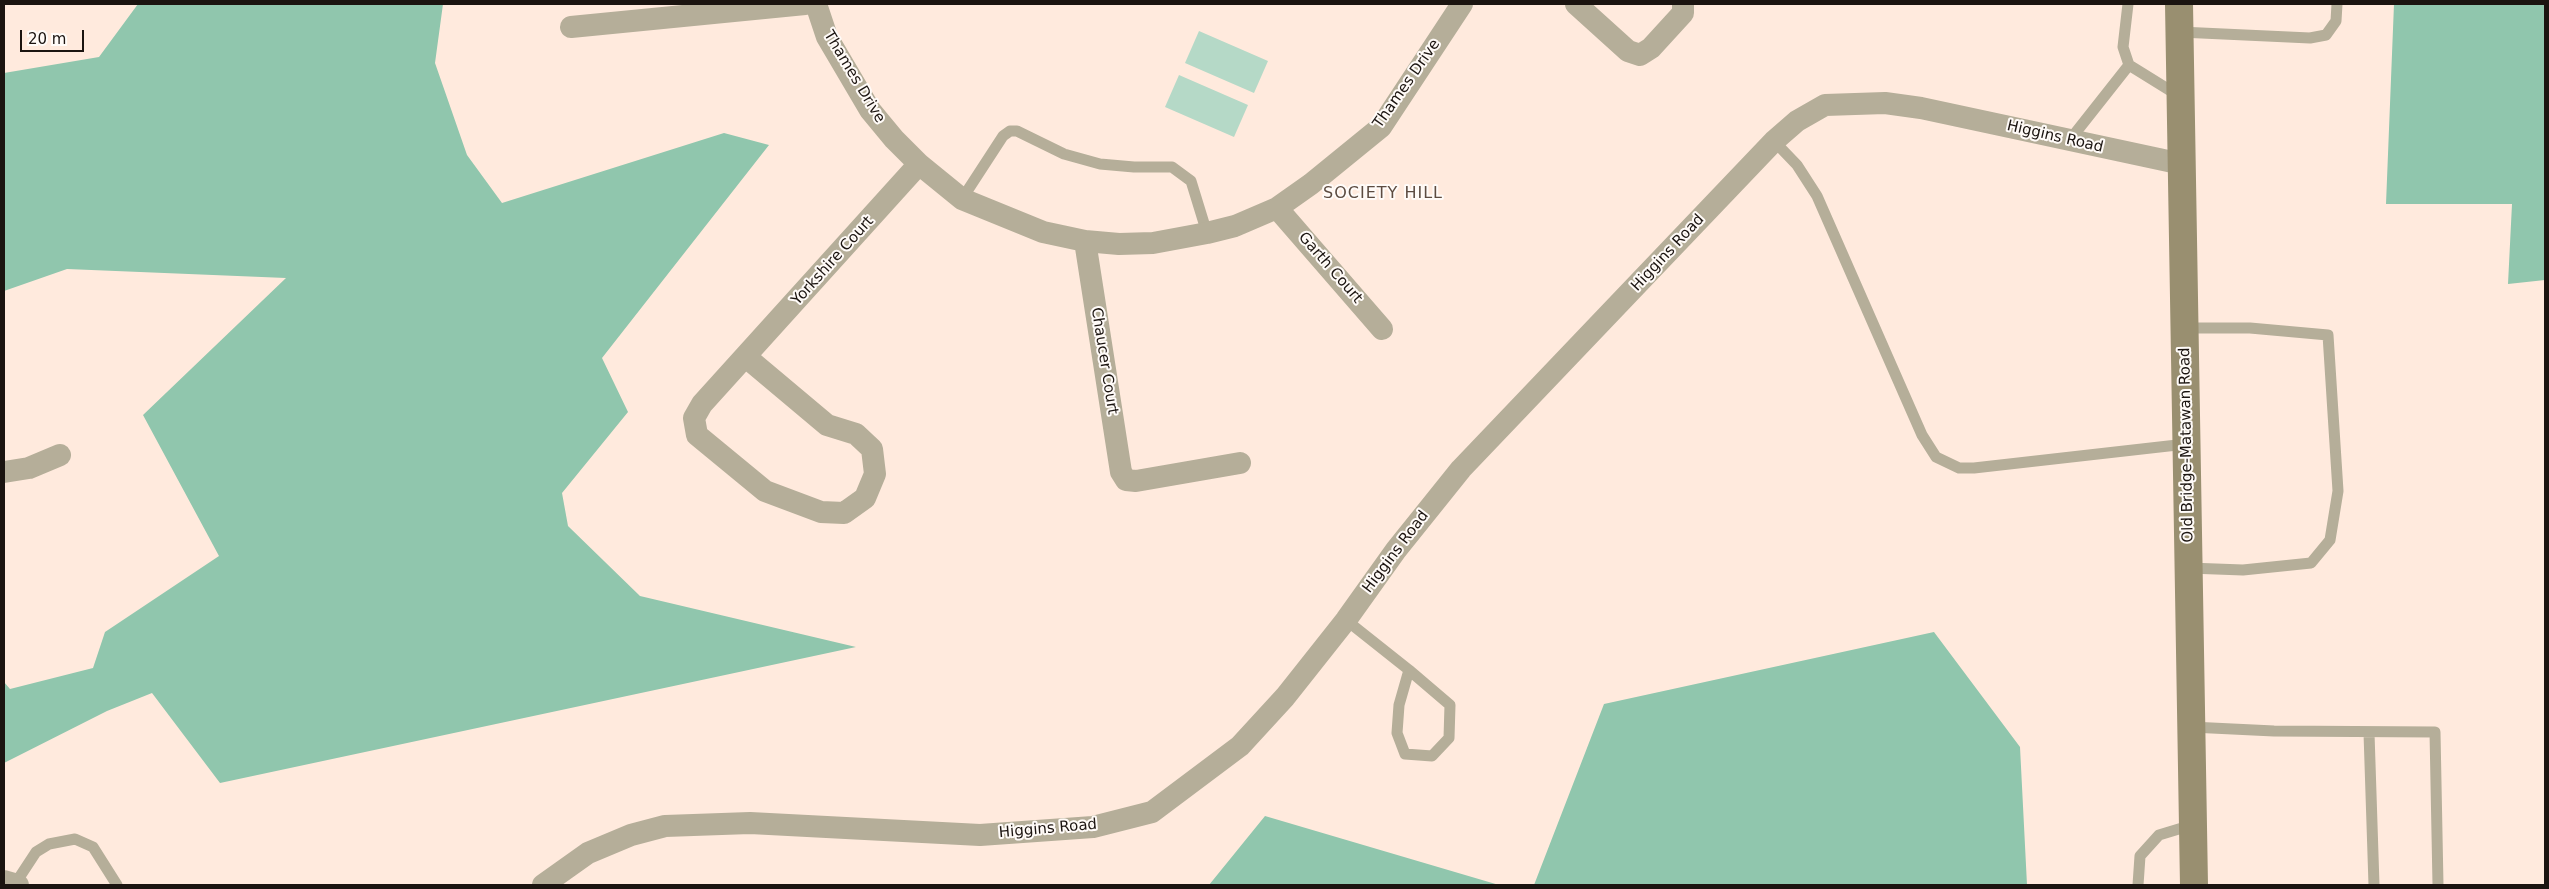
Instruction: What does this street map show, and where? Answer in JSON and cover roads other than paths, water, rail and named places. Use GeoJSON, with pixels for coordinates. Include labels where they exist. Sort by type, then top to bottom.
{"type":"FeatureCollection","features":[{"type":"Feature","properties":{"kind":"main road","name":"Old Bridge-Matawan Road"},"geometry":{"type":"LineString","coordinates":[[2179,4],[2194,885]]}},
{"type":"Feature","properties":{"kind":"street"},"geometry":{"type":"LineString","coordinates":[[570,26],[805,4]]}},
{"type":"Feature","properties":{"kind":"street","name":"Thames Drive"},"geometry":{"type":"LineString","coordinates":[[816,4],[827,37],[870,110],[894,139],[919,164],[962,199],[1018,223],[1085,241],[1153,244],[1235,226],[1277,208],[1311,184],[1381,127],[1462,4]]}},
{"type":"Feature","properties":{"kind":"street"},"geometry":{"type":"LineString","coordinates":[[1576,4],[1628,51],[1640,55],[1651,48],[1682,13],[1683,4]]}},
{"type":"Feature","properties":{"kind":"street","name":"Higgins Road"},"geometry":{"type":"LineString","coordinates":[[543,885],[588,853],[631,835],[665,826],[750,823],[980,835],[1093,827],[1152,812],[1240,746],[1285,697],[1346,620],[1396,550],[1461,469],[1774,141],[1797,121],[1825,105],[1884,103],[1921,108],[2182,164]]}},
{"type":"Feature","properties":{"kind":"street","name":"Yorkshire Court"},"geometry":{"type":"LineString","coordinates":[[746,357],[827,426],[856,434],[872,449],[875,474],[864,498],[844,513],[821,512],[765,491],[697,435],[694,418],[702,404],[919,164]]}},
{"type":"Feature","properties":{"kind":"street","name":"Garth Court"},"geometry":{"type":"LineString","coordinates":[[1277,208],[1382,328]]}},
{"type":"Feature","properties":{"kind":"street","name":"Chaucer Court"},"geometry":{"type":"LineString","coordinates":[[1085,241],[1120,472],[1126,480],[1136,481],[1240,463]]}},
{"type":"Feature","properties":{"kind":"street"},"geometry":{"type":"LineString","coordinates":[[4,472],[29,468],[60,455]]}},
{"type":"Feature","properties":{"kind":"lane"},"geometry":{"type":"LineString","coordinates":[[2128,4],[2123,47],[2129,65],[2180,97]]}},
{"type":"Feature","properties":{"kind":"lane"},"geometry":{"type":"LineString","coordinates":[[2180,32],[2310,38],[2326,35],[2336,21],[2337,4]]}},
{"type":"Feature","properties":{"kind":"lane"},"geometry":{"type":"LineString","coordinates":[[2069,141],[2129,65]]}},
{"type":"Feature","properties":{"kind":"lane"},"geometry":{"type":"LineString","coordinates":[[962,199],[1003,136],[1010,130],[1017,131],[1064,154],[1100,164],[1134,167],[1172,166],[1191,180],[1207,233]]}},
{"type":"Feature","properties":{"kind":"lane"},"geometry":{"type":"LineString","coordinates":[[1774,141],[1797,165],[1817,196],[1922,435],[1936,457],[1959,468],[1974,468],[2186,444]]}},
{"type":"Feature","properties":{"kind":"lane"},"geometry":{"type":"LineString","coordinates":[[2184,328],[2250,328],[2328,335],[2338,491],[2330,540],[2311,563],[2244,570],[2189,568]]}},
{"type":"Feature","properties":{"kind":"lane"},"geometry":{"type":"LineString","coordinates":[[1346,620],[1410,670],[1450,706],[1449,738],[1432,756],[1405,754],[1397,733],[1399,705],[1410,670]]}},
{"type":"Feature","properties":{"kind":"lane"},"geometry":{"type":"LineString","coordinates":[[2191,728],[2368,733],[2435,732],[2438,885]]}},
{"type":"Feature","properties":{"kind":"lane"},"geometry":{"type":"LineString","coordinates":[[2368,733],[2374,885]]}},
{"type":"Feature","properties":{"kind":"lane"},"geometry":{"type":"LineString","coordinates":[[2138,885],[2140,856],[2159,835],[2192,825]]}},
{"type":"Feature","properties":{"kind":"lane"},"geometry":{"type":"LineString","coordinates":[[12,883],[36,852],[49,844],[75,840],[93,847],[117,885]]}},
{"type":"Feature","properties":{"kind":"district","name":"SOCIETY HILL"},"geometry":{"type":"Point","coordinates":[1383,194]}}]}
